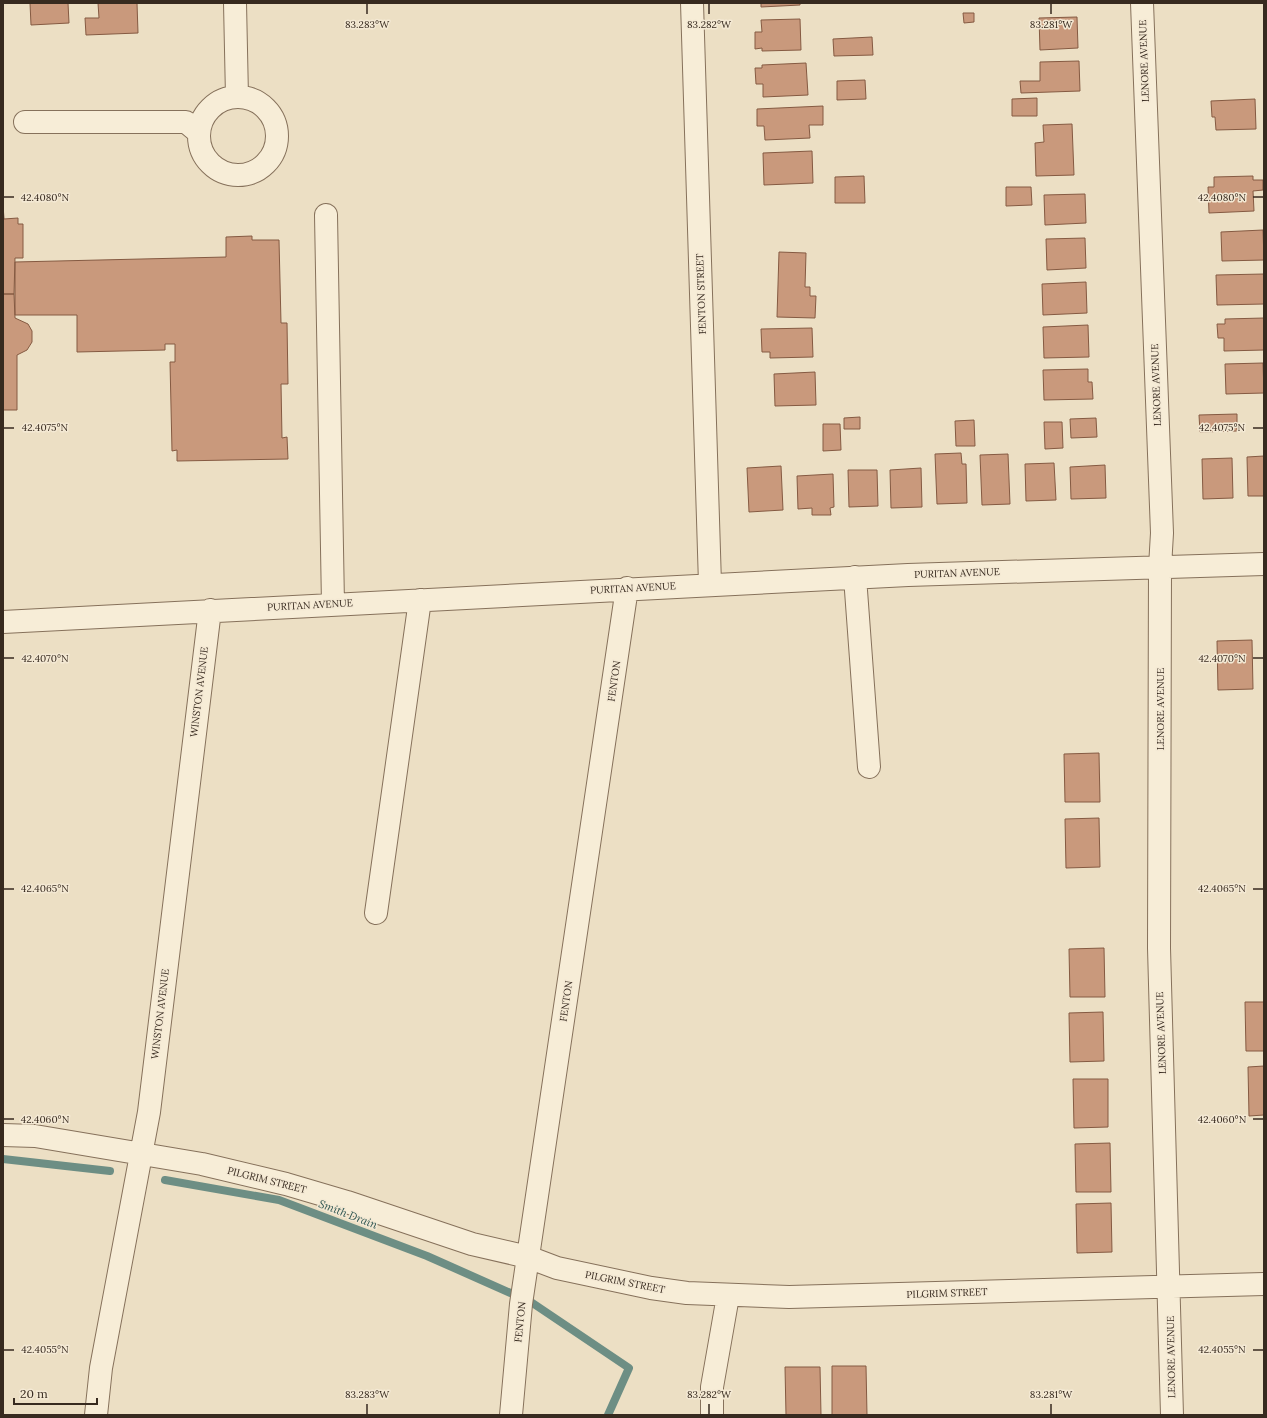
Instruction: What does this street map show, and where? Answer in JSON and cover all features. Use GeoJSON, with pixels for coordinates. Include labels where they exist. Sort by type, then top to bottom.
{"type":"FeatureCollection","features":[{"type":"Feature","properties":{"kind":"street"},"geometry":{"type":"LineString","coordinates":[[235,3],[237,97]]}},
{"type":"Feature","properties":{"kind":"street","name":"FENTON STREET"},"geometry":{"type":"LineString","coordinates":[[692,3],[710,584]]}},
{"type":"Feature","properties":{"kind":"street","name":"LENORE AVENUE"},"geometry":{"type":"LineString","coordinates":[[1142,3],[1162,533],[1160,567],[1159,948],[1172,1415]]}},
{"type":"Feature","properties":{"kind":"street"},"geometry":{"type":"LineString","coordinates":[[237,97],[251,99],[263,105],[272,116],[277,128],[277,142],[273,155],[264,166],[252,173],[239,176],[226,174],[214,168],[204,158],[199,146],[198,132],[201,121],[207,111],[226,98],[237,97]]}},
{"type":"Feature","properties":{"kind":"street"},"geometry":{"type":"LineString","coordinates":[[25,122],[186,122],[198,132]]}},
{"type":"Feature","properties":{"kind":"street"},"geometry":{"type":"LineString","coordinates":[[326,215],[333,604]]}},
{"type":"Feature","properties":{"kind":"street","name":"PURITAN AVENUE"},"geometry":{"type":"LineString","coordinates":[[3,622],[855,577],[1264,564]]}},
{"type":"Feature","properties":{"kind":"street"},"geometry":{"type":"LineString","coordinates":[[855,577],[869,767]]}},
{"type":"Feature","properties":{"kind":"street","name":"FENTON"},"geometry":{"type":"LineString","coordinates":[[511,1415],[521,1304],[627,588]]}},
{"type":"Feature","properties":{"kind":"street"},"geometry":{"type":"LineString","coordinates":[[376,913],[420,600]]}},
{"type":"Feature","properties":{"kind":"street","name":"WINSTON AVENUE"},"geometry":{"type":"LineString","coordinates":[[96,1415],[101,1368],[149,1112],[210,610]]}},
{"type":"Feature","properties":{"kind":"street","name":"PILGRIM STREET"},"geometry":{"type":"LineString","coordinates":[[3,1135],[34,1136],[202,1164],[286,1184],[348,1202],[472,1244],[528,1257],[557,1268],[652,1288],[728,1296],[789,1297],[1264,1284]]}},
{"type":"Feature","properties":{"kind":"street"},"geometry":{"type":"LineString","coordinates":[[712,1415],[712,1387],[728,1296]]}},
{"type":"Feature","properties":{"kind":"building"},"geometry":{"type":"Polygon","coordinates":[[[30,3],[68,3],[69,23],[31,25],[30,3]]]}},
{"type":"Feature","properties":{"kind":"building"},"geometry":{"type":"Polygon","coordinates":[[[98,3],[137,3],[138,33],[86,35],[85,18],[99,18],[98,3]]]}},
{"type":"Feature","properties":{"kind":"building"},"geometry":{"type":"Polygon","coordinates":[[[761,3],[800,3],[800,5],[761,7],[761,3]]]}},
{"type":"Feature","properties":{"kind":"building"},"geometry":{"type":"Polygon","coordinates":[[[963,13],[974,13],[974,22],[964,23],[963,13]]]}},
{"type":"Feature","properties":{"kind":"building"},"geometry":{"type":"Polygon","coordinates":[[[1077,17],[1078,48],[1040,50],[1039,18],[1077,17]]]}},
{"type":"Feature","properties":{"kind":"building"},"geometry":{"type":"Polygon","coordinates":[[[800,19],[801,50],[762,51],[762,48],[755,49],[755,32],[762,32],[761,20],[800,19]]]}},
{"type":"Feature","properties":{"kind":"building"},"geometry":{"type":"Polygon","coordinates":[[[872,37],[873,55],[834,56],[833,39],[872,37]]]}},
{"type":"Feature","properties":{"kind":"building"},"geometry":{"type":"Polygon","coordinates":[[[1079,61],[1080,91],[1021,93],[1020,81],[1040,81],[1040,62],[1079,61]]]}},
{"type":"Feature","properties":{"kind":"building"},"geometry":{"type":"Polygon","coordinates":[[[806,63],[808,95],[763,97],[763,84],[756,84],[755,68],[762,68],[762,65],[806,63]]]}},
{"type":"Feature","properties":{"kind":"building"},"geometry":{"type":"Polygon","coordinates":[[[865,80],[866,99],[837,100],[837,81],[865,80]]]}},
{"type":"Feature","properties":{"kind":"building"},"geometry":{"type":"Polygon","coordinates":[[[1037,98],[1037,116],[1012,116],[1012,99],[1037,98]]]}},
{"type":"Feature","properties":{"kind":"building"},"geometry":{"type":"Polygon","coordinates":[[[1255,99],[1256,129],[1216,130],[1215,117],[1212,117],[1211,101],[1255,99]]]}},
{"type":"Feature","properties":{"kind":"building"},"geometry":{"type":"Polygon","coordinates":[[[823,106],[823,125],[809,125],[810,138],[765,140],[764,126],[757,126],[757,109],[823,106]]]}},
{"type":"Feature","properties":{"kind":"building"},"geometry":{"type":"Polygon","coordinates":[[[1072,124],[1074,175],[1036,176],[1035,143],[1044,142],[1043,125],[1072,124]]]}},
{"type":"Feature","properties":{"kind":"building"},"geometry":{"type":"Polygon","coordinates":[[[812,151],[813,183],[764,185],[763,153],[812,151]]]}},
{"type":"Feature","properties":{"kind":"building"},"geometry":{"type":"Polygon","coordinates":[[[864,176],[865,203],[835,203],[835,177],[864,176]]]}},
{"type":"Feature","properties":{"kind":"building"},"geometry":{"type":"Polygon","coordinates":[[[1253,176],[1253,180],[1263,180],[1263,190],[1253,191],[1254,211],[1209,213],[1208,187],[1214,187],[1214,177],[1253,176]]]}},
{"type":"Feature","properties":{"kind":"building"},"geometry":{"type":"Polygon","coordinates":[[[1006,187],[1031,187],[1032,205],[1006,206],[1006,187]]]}},
{"type":"Feature","properties":{"kind":"building"},"geometry":{"type":"Polygon","coordinates":[[[1085,194],[1086,223],[1045,225],[1044,195],[1085,194]]]}},
{"type":"Feature","properties":{"kind":"building"},"geometry":{"type":"Polygon","coordinates":[[[3,205],[4,219],[18,218],[18,224],[23,224],[23,258],[15,258],[14,294],[3,294],[3,205]]]}},
{"type":"Feature","properties":{"kind":"building"},"geometry":{"type":"Polygon","coordinates":[[[1263,230],[1264,260],[1222,261],[1221,232],[1263,230]]]}},
{"type":"Feature","properties":{"kind":"building"},"geometry":{"type":"Polygon","coordinates":[[[252,236],[252,240],[279,240],[281,323],[287,323],[288,384],[281,384],[282,438],[287,437],[288,459],[177,461],[177,450],[172,451],[170,362],[175,362],[175,344],[165,344],[165,350],[77,352],[77,315],[15,315],[15,262],[226,257],[226,237],[252,236]]]}},
{"type":"Feature","properties":{"kind":"building"},"geometry":{"type":"Polygon","coordinates":[[[1085,238],[1086,268],[1047,270],[1046,239],[1085,238]]]}},
{"type":"Feature","properties":{"kind":"building"},"geometry":{"type":"Polygon","coordinates":[[[779,252],[806,253],[805,287],[810,287],[810,296],[816,296],[815,318],[777,317],[779,252]]]}},
{"type":"Feature","properties":{"kind":"building"},"geometry":{"type":"Polygon","coordinates":[[[1264,274],[1264,304],[1217,305],[1216,275],[1264,274]]]}},
{"type":"Feature","properties":{"kind":"building"},"geometry":{"type":"Polygon","coordinates":[[[1086,282],[1087,313],[1043,315],[1042,284],[1086,282]]]}},
{"type":"Feature","properties":{"kind":"building"},"geometry":{"type":"Polygon","coordinates":[[[3,294],[14,294],[15,318],[28,324],[32,331],[32,342],[27,350],[17,355],[17,410],[3,410],[3,294]]]}},
{"type":"Feature","properties":{"kind":"building"},"geometry":{"type":"Polygon","coordinates":[[[1264,318],[1264,350],[1224,351],[1224,338],[1218,338],[1217,324],[1225,324],[1225,319],[1264,318]]]}},
{"type":"Feature","properties":{"kind":"building"},"geometry":{"type":"Polygon","coordinates":[[[1088,325],[1089,357],[1044,358],[1043,327],[1088,325]]]}},
{"type":"Feature","properties":{"kind":"building"},"geometry":{"type":"Polygon","coordinates":[[[812,328],[813,357],[770,358],[770,352],[762,352],[761,329],[812,328]]]}},
{"type":"Feature","properties":{"kind":"building"},"geometry":{"type":"Polygon","coordinates":[[[1263,363],[1264,393],[1226,394],[1225,364],[1263,363]]]}},
{"type":"Feature","properties":{"kind":"building"},"geometry":{"type":"Polygon","coordinates":[[[1088,369],[1088,382],[1092,382],[1093,399],[1044,400],[1043,370],[1088,369]]]}},
{"type":"Feature","properties":{"kind":"building"},"geometry":{"type":"Polygon","coordinates":[[[815,372],[816,405],[775,406],[774,374],[815,372]]]}},
{"type":"Feature","properties":{"kind":"building"},"geometry":{"type":"Polygon","coordinates":[[[1237,414],[1237,431],[1200,432],[1199,415],[1237,414]]]}},
{"type":"Feature","properties":{"kind":"building"},"geometry":{"type":"Polygon","coordinates":[[[860,417],[860,429],[844,429],[844,418],[860,417]]]}},
{"type":"Feature","properties":{"kind":"building"},"geometry":{"type":"Polygon","coordinates":[[[1096,418],[1097,437],[1071,438],[1070,419],[1096,418]]]}},
{"type":"Feature","properties":{"kind":"building"},"geometry":{"type":"Polygon","coordinates":[[[974,420],[975,446],[956,446],[955,421],[974,420]]]}},
{"type":"Feature","properties":{"kind":"building"},"geometry":{"type":"Polygon","coordinates":[[[1044,422],[1062,422],[1063,448],[1045,449],[1044,422]]]}},
{"type":"Feature","properties":{"kind":"building"},"geometry":{"type":"Polygon","coordinates":[[[823,424],[840,424],[841,450],[823,451],[823,424]]]}},
{"type":"Feature","properties":{"kind":"building"},"geometry":{"type":"Polygon","coordinates":[[[961,453],[962,464],[966,464],[967,503],[937,504],[935,454],[961,453]]]}},
{"type":"Feature","properties":{"kind":"building"},"geometry":{"type":"Polygon","coordinates":[[[1008,454],[1010,504],[982,505],[980,455],[1008,454]]]}},
{"type":"Feature","properties":{"kind":"building"},"geometry":{"type":"Polygon","coordinates":[[[1264,456],[1264,496],[1248,496],[1247,457],[1264,456]]]}},
{"type":"Feature","properties":{"kind":"building"},"geometry":{"type":"Polygon","coordinates":[[[1232,458],[1233,498],[1203,499],[1202,459],[1232,458]]]}},
{"type":"Feature","properties":{"kind":"building"},"geometry":{"type":"Polygon","coordinates":[[[1054,463],[1056,500],[1026,501],[1025,464],[1054,463]]]}},
{"type":"Feature","properties":{"kind":"building"},"geometry":{"type":"Polygon","coordinates":[[[1105,465],[1106,498],[1071,499],[1070,467],[1105,465]]]}},
{"type":"Feature","properties":{"kind":"building"},"geometry":{"type":"Polygon","coordinates":[[[781,466],[783,510],[749,512],[747,468],[781,466]]]}},
{"type":"Feature","properties":{"kind":"building"},"geometry":{"type":"Polygon","coordinates":[[[921,468],[922,507],[891,508],[890,470],[921,468]]]}},
{"type":"Feature","properties":{"kind":"building"},"geometry":{"type":"Polygon","coordinates":[[[848,470],[877,470],[878,506],[849,507],[848,470]]]}},
{"type":"Feature","properties":{"kind":"building"},"geometry":{"type":"Polygon","coordinates":[[[833,474],[834,507],[830,508],[831,515],[812,515],[812,508],[798,509],[797,476],[833,474]]]}},
{"type":"Feature","properties":{"kind":"building"},"geometry":{"type":"Polygon","coordinates":[[[1252,640],[1253,689],[1218,690],[1217,641],[1252,640]]]}},
{"type":"Feature","properties":{"kind":"building"},"geometry":{"type":"Polygon","coordinates":[[[1099,753],[1100,802],[1065,802],[1064,754],[1099,753]]]}},
{"type":"Feature","properties":{"kind":"building"},"geometry":{"type":"Polygon","coordinates":[[[1099,818],[1100,867],[1066,868],[1065,819],[1099,818]]]}},
{"type":"Feature","properties":{"kind":"building"},"geometry":{"type":"Polygon","coordinates":[[[1104,948],[1105,997],[1070,997],[1069,949],[1104,948]]]}},
{"type":"Feature","properties":{"kind":"building"},"geometry":{"type":"Polygon","coordinates":[[[1245,1002],[1264,1002],[1264,1051],[1246,1051],[1245,1002]]]}},
{"type":"Feature","properties":{"kind":"building"},"geometry":{"type":"Polygon","coordinates":[[[1103,1012],[1104,1061],[1070,1062],[1069,1013],[1103,1012]]]}},
{"type":"Feature","properties":{"kind":"building"},"geometry":{"type":"Polygon","coordinates":[[[1264,1066],[1264,1115],[1249,1116],[1248,1067],[1264,1066]]]}},
{"type":"Feature","properties":{"kind":"building"},"geometry":{"type":"Polygon","coordinates":[[[1073,1079],[1108,1079],[1108,1127],[1074,1128],[1073,1079]]]}},
{"type":"Feature","properties":{"kind":"building"},"geometry":{"type":"Polygon","coordinates":[[[1110,1143],[1111,1192],[1076,1192],[1075,1144],[1110,1143]]]}},
{"type":"Feature","properties":{"kind":"building"},"geometry":{"type":"Polygon","coordinates":[[[1111,1203],[1112,1252],[1077,1253],[1076,1204],[1111,1203]]]}},
{"type":"Feature","properties":{"kind":"building"},"geometry":{"type":"Polygon","coordinates":[[[832,1366],[866,1366],[867,1415],[832,1415],[832,1366]]]}},
{"type":"Feature","properties":{"kind":"building"},"geometry":{"type":"Polygon","coordinates":[[[785,1367],[820,1367],[821,1415],[786,1415],[785,1367]]]}},
{"type":"Feature","properties":{"kind":"waterway","name":"Smith Drain"},"geometry":{"type":"LineString","coordinates":[[3,1159],[110,1171]]}},
{"type":"Feature","properties":{"kind":"waterway","name":"Smith Drain"},"geometry":{"type":"LineString","coordinates":[[165,1180],[279,1200],[427,1256],[515,1295]]}},
{"type":"Feature","properties":{"kind":"waterway","name":"Smith Drain"},"geometry":{"type":"LineString","coordinates":[[528,1300],[629,1368],[608,1415]]}}]}
